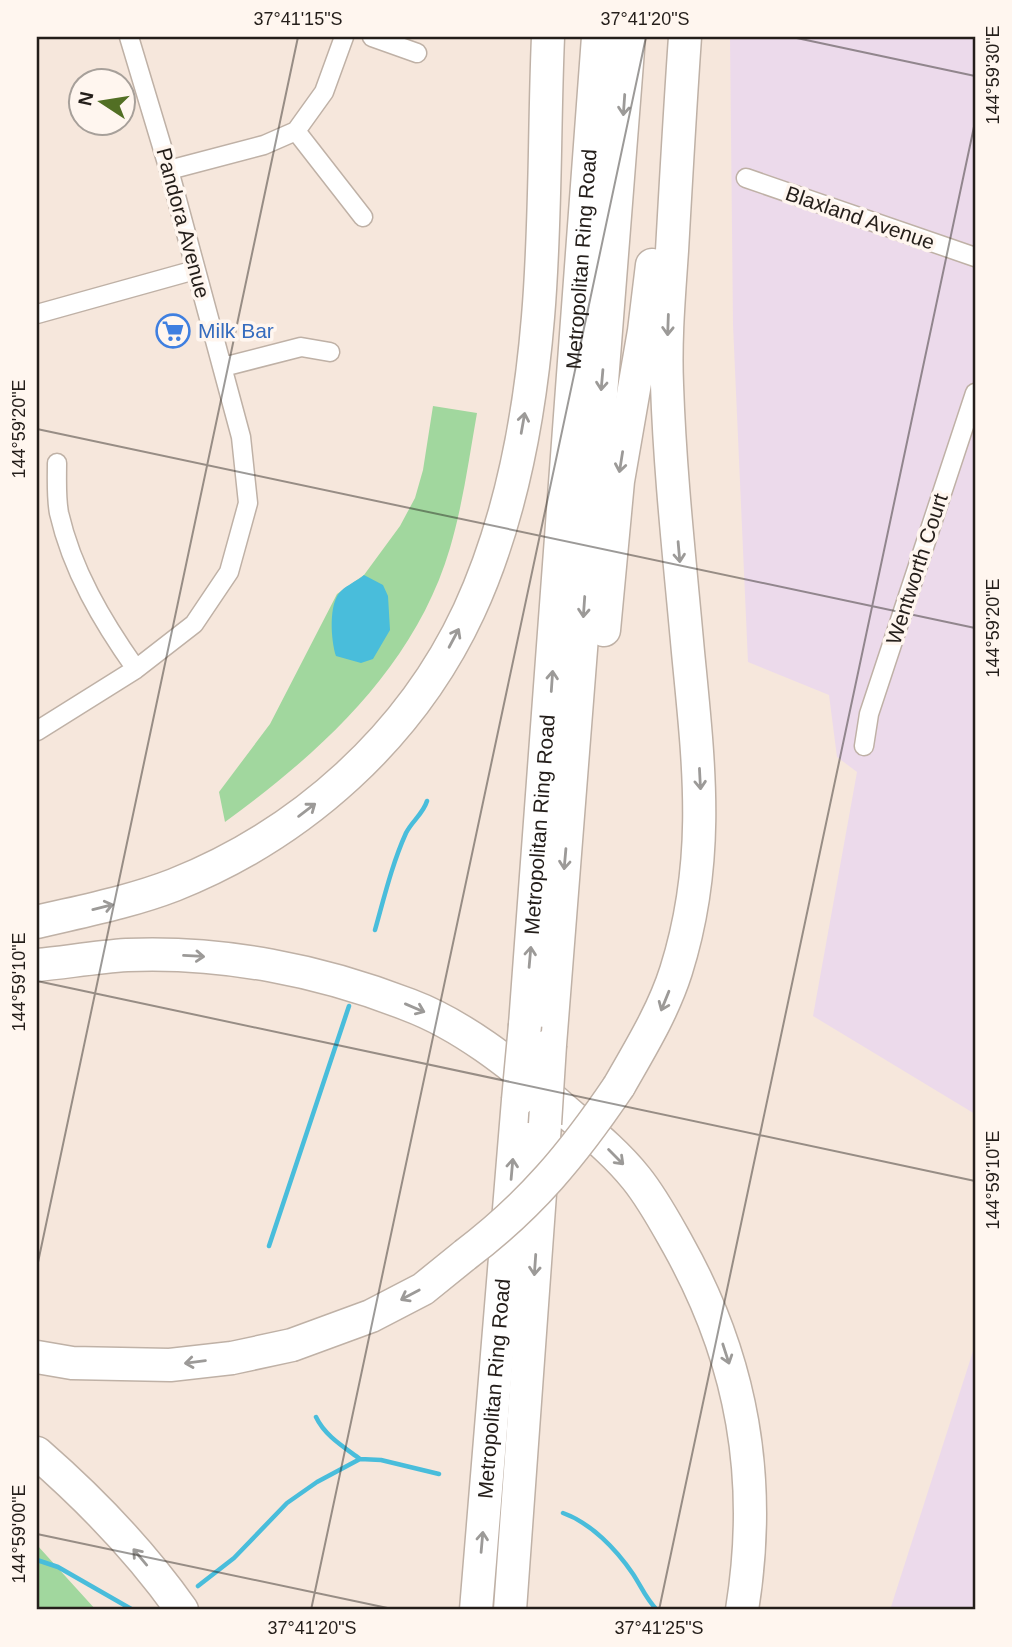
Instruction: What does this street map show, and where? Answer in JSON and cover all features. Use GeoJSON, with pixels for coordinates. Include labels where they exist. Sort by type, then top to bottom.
{"type":"FeatureCollection","features":[{"type":"Feature","properties":{"kind":"highway"},"geometry":{"type":"LineString","coordinates":[[37,922],[136,899],[175,884],[212,868],[293,820],[356,768],[385,738],[444,658],[469,611],[487,566],[502,519],[523,427],[538,317],[548,37]]}},
{"type":"Feature","properties":{"kind":"highway"},"geometry":{"type":"LineString","coordinates":[[546,96],[566,37]]}},
{"type":"Feature","properties":{"kind":"highway","name":"Metropolitan Ring Road"},"geometry":{"type":"LineString","coordinates":[[510,1610],[550,1045],[629,37]]}},
{"type":"Feature","properties":{"kind":"highway"},"geometry":{"type":"LineString","coordinates":[[569,814],[601,661],[618,481],[651,276],[666,37]]}},
{"type":"Feature","properties":{"kind":"highway"},"geometry":{"type":"LineString","coordinates":[[37,1357],[72,1363],[170,1365],[232,1358],[292,1345],[371,1316],[423,1289],[504,1224],[580,1143],[619,1086],[662,1010],[676,971],[695,893],[701,808],[667,382],[668,318],[684,37]]}},
{"type":"Feature","properties":{"kind":"highway","name":"Metropolitan Ring Road"},"geometry":{"type":"LineString","coordinates":[[476,1610],[525,1025],[598,42]]}},
{"type":"Feature","properties":{"kind":"highway"},"geometry":{"type":"LineString","coordinates":[[37,965],[126,955],[194,956],[271,966],[358,987],[410,1005],[465,1033],[533,1083],[617,1157],[637,1179],[693,1271],[713,1315],[729,1362],[750,1465],[751,1524],[743,1610]]}},
{"type":"Feature","properties":{"kind":"highway"},"geometry":{"type":"LineString","coordinates":[[37,1453],[76,1487],[122,1536],[182,1610]]}},
{"type":"Feature","properties":{"kind":"street","name":"Pandora Avenue"},"geometry":{"type":"LineString","coordinates":[[37,731],[136,669],[194,624],[229,572],[248,503],[241,437],[169,170],[129,37]]}},
{"type":"Feature","properties":{"kind":"street"},"geometry":{"type":"LineString","coordinates":[[169,170],[264,145],[296,131],[324,92],[344,37]]}},
{"type":"Feature","properties":{"kind":"street"},"geometry":{"type":"LineString","coordinates":[[372,37],[417,53]]}},
{"type":"Feature","properties":{"kind":"street"},"geometry":{"type":"LineString","coordinates":[[296,131],[363,218]]}},
{"type":"Feature","properties":{"kind":"street","name":"Blaxland Avenue"},"geometry":{"type":"LineString","coordinates":[[746,178],[975,257]]}},
{"type":"Feature","properties":{"kind":"street"},"geometry":{"type":"LineString","coordinates":[[37,314],[195,270]]}},
{"type":"Feature","properties":{"kind":"street"},"geometry":{"type":"LineString","coordinates":[[223,367],[301,348],[330,352]]}},
{"type":"Feature","properties":{"kind":"street","name":"Wentworth Court"},"geometry":{"type":"LineString","coordinates":[[864,746],[869,714],[975,393]]}},
{"type":"Feature","properties":{"kind":"street"},"geometry":{"type":"LineString","coordinates":[[57,463],[58,511],[83,584],[109,631],[136,669]]}},
{"type":"Feature","properties":{"kind":"shaded area"},"geometry":{"type":"Polygon","coordinates":[[[730,37],[975,37],[975,1114],[813,1016],[857,772],[837,757],[829,695],[748,662],[733,325],[730,37]]]}},
{"type":"Feature","properties":{"kind":"shaded area"},"geometry":{"type":"Polygon","coordinates":[[[975,1345],[975,1610],[890,1610],[975,1345]]]}},
{"type":"Feature","properties":{"kind":"green space"},"geometry":{"type":"Polygon","coordinates":[[[433,406],[477,413],[455,531],[434,591],[414,631],[389,669],[329,736],[261,795],[225,822],[219,792],[270,724],[337,594],[364,575],[400,526],[415,498],[423,470],[433,406]]]}},
{"type":"Feature","properties":{"kind":"green space"},"geometry":{"type":"Polygon","coordinates":[[[37,1545],[96,1610],[37,1610],[37,1545]]]}},
{"type":"Feature","properties":{"kind":"water"},"geometry":{"type":"Polygon","coordinates":[[[364,575],[383,585],[388,596],[390,630],[373,659],[361,663],[336,656],[332,613],[337,597],[343,589],[364,575]]]}},
{"type":"Feature","properties":{"kind":"waterway"},"geometry":{"type":"LineString","coordinates":[[375,930],[401,845],[408,829],[427,801]]}},
{"type":"Feature","properties":{"kind":"waterway"},"geometry":{"type":"LineString","coordinates":[[269,1246],[349,1006]]}},
{"type":"Feature","properties":{"kind":"waterway"},"geometry":{"type":"LineString","coordinates":[[316,1417],[330,1435],[360,1459]]}},
{"type":"Feature","properties":{"kind":"waterway"},"geometry":{"type":"LineString","coordinates":[[198,1586],[234,1558],[287,1503],[317,1482],[360,1459],[381,1460],[439,1474]]}},
{"type":"Feature","properties":{"kind":"waterway"},"geometry":{"type":"LineString","coordinates":[[563,1513],[583,1523],[611,1546],[657,1610]]}},
{"type":"Feature","properties":{"kind":"waterway"},"geometry":{"type":"LineString","coordinates":[[37,1560],[58,1567],[133,1610]]}},
{"type":"Feature","properties":{"kind":"place","name":"Milk Bar"},"geometry":{"type":"Point","coordinates":[173,331]}}]}
